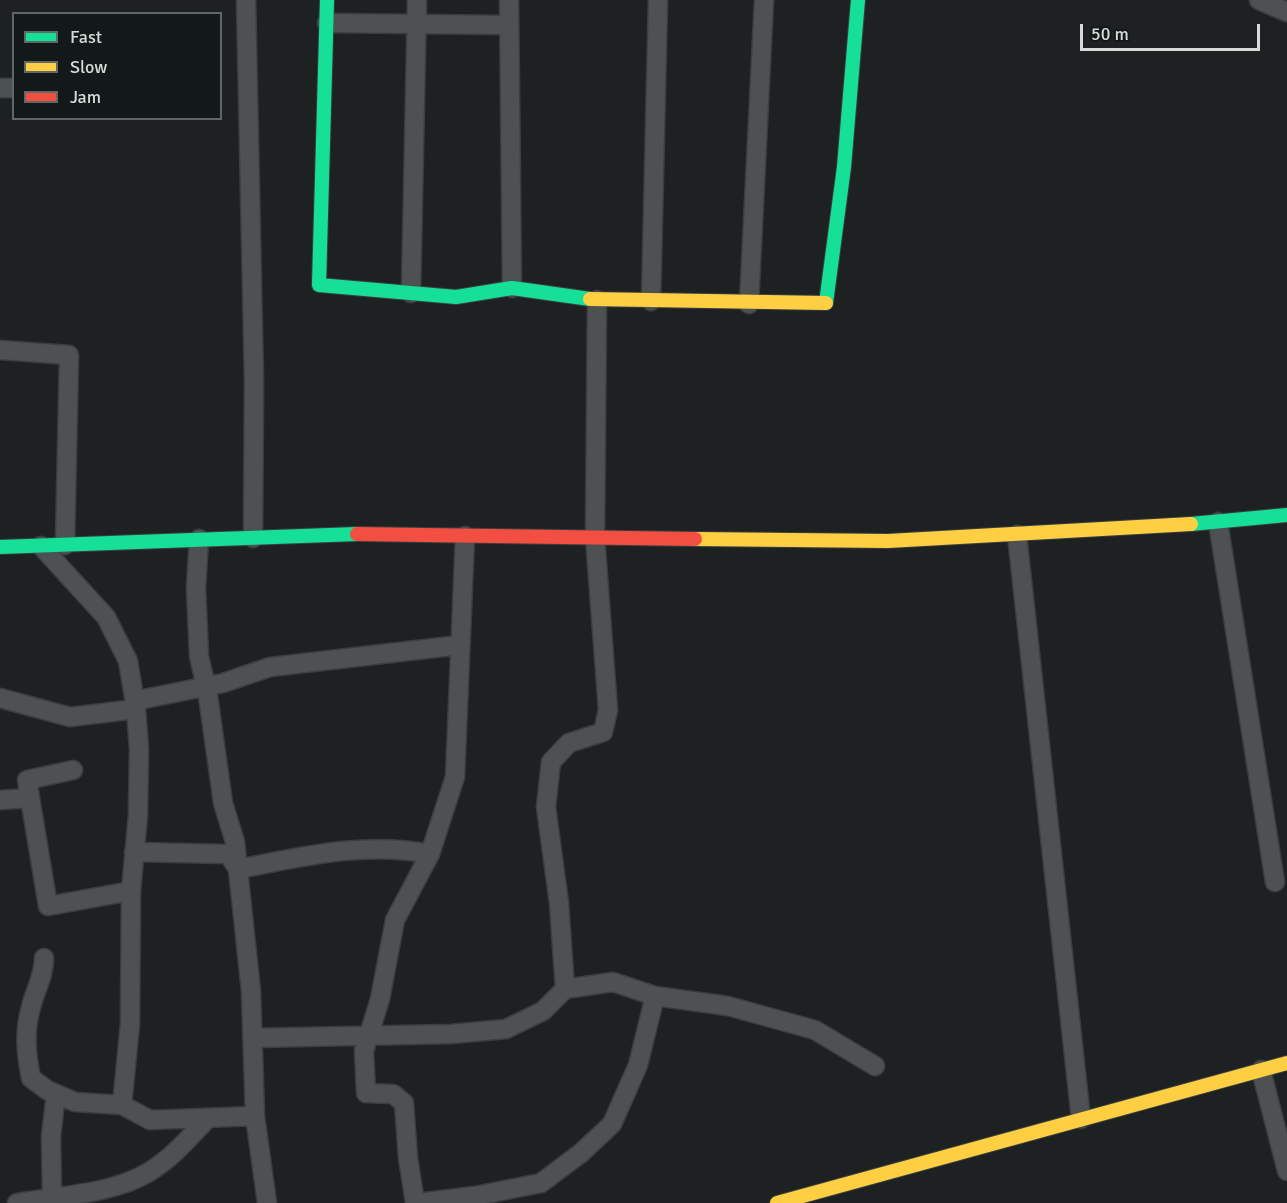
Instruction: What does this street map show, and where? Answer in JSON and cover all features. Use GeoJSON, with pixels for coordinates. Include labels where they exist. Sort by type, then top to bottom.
{"type":"FeatureCollection","features":[{"type":"Feature","properties":{"kind":"street"},"geometry":{"type":"LineString","coordinates":[[246,0],[254,381],[253,538]]}},
{"type":"Feature","properties":{"kind":"street"},"geometry":{"type":"LineString","coordinates":[[327,0],[319,285],[456,297],[512,288],[597,300],[749,304],[826,303],[844,167],[858,0]]}},
{"type":"Feature","properties":{"kind":"street"},"geometry":{"type":"LineString","coordinates":[[411,293],[417,0]]}},
{"type":"Feature","properties":{"kind":"street"},"geometry":{"type":"LineString","coordinates":[[508,0],[512,288]]}},
{"type":"Feature","properties":{"kind":"street"},"geometry":{"type":"LineString","coordinates":[[651,301],[658,0]]}},
{"type":"Feature","properties":{"kind":"street"},"geometry":{"type":"LineString","coordinates":[[749,304],[764,0]]}},
{"type":"Feature","properties":{"kind":"street"},"geometry":{"type":"LineString","coordinates":[[1260,0],[1287,12]]}},
{"type":"Feature","properties":{"kind":"street"},"geometry":{"type":"LineString","coordinates":[[327,23],[509,25]]}},
{"type":"Feature","properties":{"kind":"street"},"geometry":{"type":"LineString","coordinates":[[565,989],[559,903],[546,807],[551,762],[569,742],[603,732],[608,710],[595,537],[597,300]]}},
{"type":"Feature","properties":{"kind":"street"},"geometry":{"type":"LineString","coordinates":[[0,350],[69,355],[65,545]]}},
{"type":"Feature","properties":{"kind":"street"},"geometry":{"type":"LineString","coordinates":[[0,547],[339,534],[888,542],[1218,522],[1287,515]]}},
{"type":"Feature","properties":{"kind":"street"},"geometry":{"type":"LineString","coordinates":[[1218,522],[1275,882]]}},
{"type":"Feature","properties":{"kind":"street"},"geometry":{"type":"LineString","coordinates":[[1017,535],[1080,1119]]}},
{"type":"Feature","properties":{"kind":"street"},"geometry":{"type":"LineString","coordinates":[[465,536],[455,777],[430,854],[395,920],[380,999],[364,1052],[366,1093],[393,1094],[404,1103],[408,1158],[416,1203],[475,1196],[541,1183],[581,1153],[612,1124],[638,1065],[655,996]]}},
{"type":"Feature","properties":{"kind":"street"},"geometry":{"type":"LineString","coordinates":[[199,539],[196,588],[199,645],[222,793],[230,820],[238,869],[251,991],[255,1116],[267,1203]]}},
{"type":"Feature","properties":{"kind":"street"},"geometry":{"type":"LineString","coordinates":[[41,546],[106,617],[128,661],[135,705],[139,749],[138,815],[131,891],[130,1024],[122,1105]]}},
{"type":"Feature","properties":{"kind":"street"},"geometry":{"type":"LineString","coordinates":[[0,698],[70,717],[135,705],[270,667],[460,645]]}},
{"type":"Feature","properties":{"kind":"street"},"geometry":{"type":"LineString","coordinates":[[73,771],[27,780],[48,906],[131,891]]}},
{"type":"Feature","properties":{"kind":"street"},"geometry":{"type":"LineString","coordinates":[[0,800],[30,798]]}},
{"type":"Feature","properties":{"kind":"street"},"geometry":{"type":"LineString","coordinates":[[238,869],[355,848],[403,848],[430,854]]}},
{"type":"Feature","properties":{"kind":"street"},"geometry":{"type":"LineString","coordinates":[[134,852],[228,854],[238,869]]}},
{"type":"Feature","properties":{"kind":"street"},"geometry":{"type":"LineString","coordinates":[[44,958],[41,981],[31,1004],[26,1027],[26,1053],[31,1078],[56,1094],[75,1102],[122,1105],[150,1120],[255,1116]]}},
{"type":"Feature","properties":{"kind":"street"},"geometry":{"type":"LineString","coordinates":[[252,1038],[451,1034],[506,1029],[543,1011],[565,989],[613,982],[655,996],[728,1006],[816,1030],[875,1066]]}},
{"type":"Feature","properties":{"kind":"street"},"geometry":{"type":"LineString","coordinates":[[777,1203],[1287,1063]]}},
{"type":"Feature","properties":{"kind":"street"},"geometry":{"type":"LineString","coordinates":[[1261,1070],[1287,1172]]}},
{"type":"Feature","properties":{"kind":"street"},"geometry":{"type":"LineString","coordinates":[[52,1197],[51,1136],[56,1094]]}},
{"type":"Feature","properties":{"kind":"street"},"geometry":{"type":"LineString","coordinates":[[17,1203],[97,1191],[147,1174],[170,1157],[207,1119]]}},
{"type":"Feature","properties":{"kind":"traffic: fast"},"geometry":{"type":"LineString","coordinates":[[327,0],[319,285],[456,297],[512,288],[590,299]]}},
{"type":"Feature","properties":{"kind":"traffic: fast"},"geometry":{"type":"LineString","coordinates":[[826,303],[844,167],[858,0]]}},
{"type":"Feature","properties":{"kind":"traffic: fast"},"geometry":{"type":"LineString","coordinates":[[1191,524],[1287,515]]}},
{"type":"Feature","properties":{"kind":"traffic: fast"},"geometry":{"type":"LineString","coordinates":[[0,547],[357,534]]}},
{"type":"Feature","properties":{"kind":"traffic: slow"},"geometry":{"type":"LineString","coordinates":[[590,299],[826,303]]}},
{"type":"Feature","properties":{"kind":"traffic: slow"},"geometry":{"type":"LineString","coordinates":[[695,539],[888,541],[1191,524]]}},
{"type":"Feature","properties":{"kind":"traffic: slow"},"geometry":{"type":"LineString","coordinates":[[777,1203],[1287,1063]]}},
{"type":"Feature","properties":{"kind":"traffic: jam"},"geometry":{"type":"LineString","coordinates":[[357,534],[695,539]]}}]}
